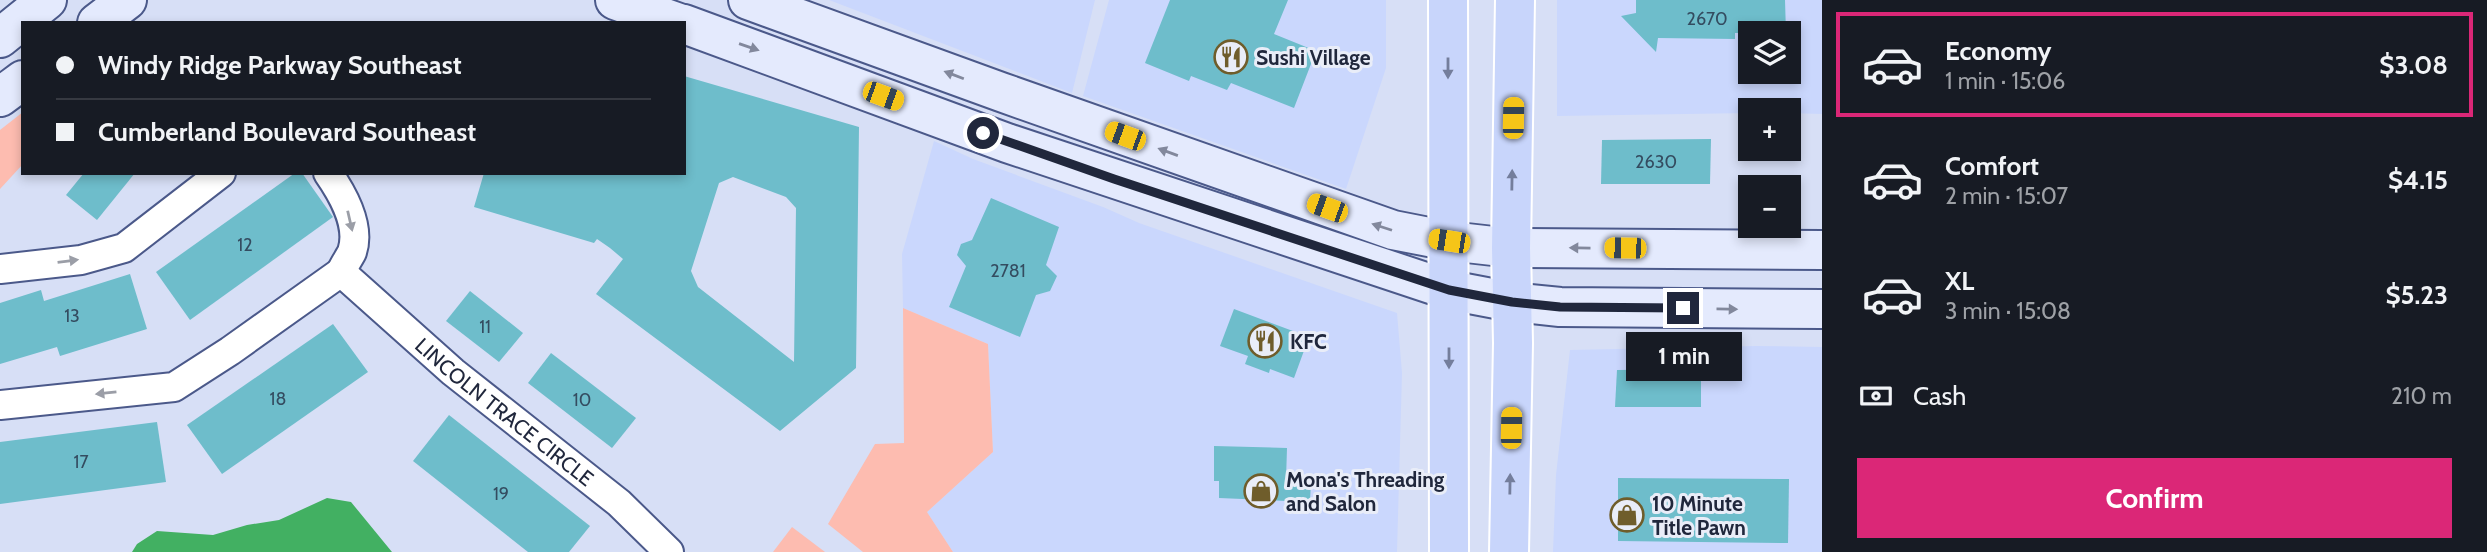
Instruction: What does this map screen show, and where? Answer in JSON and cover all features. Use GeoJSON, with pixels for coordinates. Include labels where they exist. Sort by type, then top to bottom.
{"type":"FeatureCollection","features":[{"type":"Feature","properties":{"kind":"main road"},"geometry":{"type":"LineString","coordinates":[[0,38],[47,0]]}},
{"type":"Feature","properties":{"kind":"main road"},"geometry":{"type":"LineString","coordinates":[[100,21],[127,0]]}},
{"type":"Feature","properties":{"kind":"main road"},"geometry":{"type":"LineString","coordinates":[[615,0],[674,21]]}},
{"type":"Feature","properties":{"kind":"main road"},"geometry":{"type":"LineString","coordinates":[[748,0],[1393,230],[1449,241],[1511,248],[1822,250]]}},
{"type":"Feature","properties":{"kind":"main road"},"geometry":{"type":"LineString","coordinates":[[1448,0],[1449,552]]}},
{"type":"Feature","properties":{"kind":"main road"},"geometry":{"type":"LineString","coordinates":[[1508,552],[1515,0]]}},
{"type":"Feature","properties":{"kind":"main road"},"geometry":{"type":"LineString","coordinates":[[686,25],[1007,143],[1449,290],[1512,302],[1560,307],[1822,309]]}},
{"type":"Feature","properties":{"kind":"main road"},"geometry":{"type":"LineString","coordinates":[[0,97],[21,81]]}},
{"type":"Feature","properties":{"kind":"street"},"geometry":{"type":"LineString","coordinates":[[0,269],[80,260],[124,248],[218,175]]}},
{"type":"Feature","properties":{"kind":"street"},"geometry":{"type":"LineString","coordinates":[[0,405],[174,387],[230,351],[341,271],[353,250],[354,235],[342,192],[329,175]]}},
{"type":"Feature","properties":{"kind":"street","name":"LINCOLN TRACE CIRCLE"},"geometry":{"type":"LineString","coordinates":[[341,271],[453,372],[619,503],[669,552]]}},
{"type":"Feature","properties":{"kind":"shaded area"},"geometry":{"type":"Polygon","coordinates":[[[829,0],[1095,0],[1072,93],[829,0]]]}},
{"type":"Feature","properties":{"kind":"shaded area"},"geometry":{"type":"Polygon","coordinates":[[[1109,0],[1386,0],[1386,68],[1346,189],[1083,96],[1109,0]]]}},
{"type":"Feature","properties":{"kind":"shaded area"},"geometry":{"type":"Polygon","coordinates":[[[1557,0],[1822,0],[1822,114],[1801,113],[1801,98],[1738,98],[1738,113],[1557,116],[1557,0]]]}},
{"type":"Feature","properties":{"kind":"shaded area"},"geometry":{"type":"Polygon","coordinates":[[[21,114],[21,166],[0,189],[0,130],[21,114]]]}},
{"type":"Feature","properties":{"kind":"shaded area"},"geometry":{"type":"Polygon","coordinates":[[[934,141],[973,159],[1139,223],[1397,313],[1402,373],[1397,552],[953,552],[927,512],[993,452],[988,344],[903,308],[902,254],[934,141]]]}},
{"type":"Feature","properties":{"kind":"shaded area"},"geometry":{"type":"Polygon","coordinates":[[[903,308],[988,344],[993,452],[927,512],[953,552],[863,552],[828,524],[875,444],[904,443],[903,308]]]}},
{"type":"Feature","properties":{"kind":"shaded area"},"geometry":{"type":"Polygon","coordinates":[[[1822,347],[1822,552],[1553,552],[1556,475],[1570,350],[1822,347]]]}},
{"type":"Feature","properties":{"kind":"shaded area"},"geometry":{"type":"Polygon","coordinates":[[[327,498],[351,502],[392,552],[132,552],[137,544],[157,531],[213,535],[247,525],[279,520],[327,498]]]}},
{"type":"Feature","properties":{"kind":"shaded area"},"geometry":{"type":"Polygon","coordinates":[[[792,527],[825,552],[773,552],[792,527]]]}},
{"type":"Feature","properties":{"kind":"building","name":"Sushi Village"},"geometry":{"type":"Polygon","coordinates":[[[1170,0],[1288,0],[1274,34],[1316,51],[1294,108],[1231,83],[1227,90],[1191,76],[1189,81],[1145,63],[1170,0]]]}},
{"type":"Feature","properties":{"kind":"building"},"geometry":{"type":"Polygon","coordinates":[[[1636,0],[1785,0],[1786,21],[1738,21],[1735,39],[1658,38],[1656,52],[1621,16],[1636,13],[1636,0]]]}},
{"type":"Feature","properties":{"kind":"building"},"geometry":{"type":"Polygon","coordinates":[[[686,77],[859,127],[856,368],[780,431],[596,294],[623,259],[610,248],[597,239],[594,243],[474,207],[483,175],[686,175],[686,77]],[[733,177],[719,183],[691,271],[698,287],[794,362],[796,208],[786,197],[733,177]]]}},
{"type":"Feature","properties":{"kind":"building"},"geometry":{"type":"Polygon","coordinates":[[[1711,139],[1710,184],[1601,184],[1602,140],[1711,139]]]}},
{"type":"Feature","properties":{"kind":"building"},"geometry":{"type":"Polygon","coordinates":[[[82,175],[133,175],[97,220],[66,195],[82,175]]]}},
{"type":"Feature","properties":{"kind":"building"},"geometry":{"type":"Polygon","coordinates":[[[292,175],[303,175],[333,217],[190,320],[156,272],[292,175]]]}},
{"type":"Feature","properties":{"kind":"building"},"geometry":{"type":"Polygon","coordinates":[[[991,198],[1059,227],[1046,265],[1057,276],[1050,291],[1036,295],[1020,337],[949,307],[966,266],[957,255],[961,244],[972,240],[991,198]]]}},
{"type":"Feature","properties":{"kind":"building"},"geometry":{"type":"Polygon","coordinates":[[[130,274],[147,329],[60,356],[57,347],[0,364],[0,303],[41,290],[44,301],[130,274]]]}},
{"type":"Feature","properties":{"kind":"building"},"geometry":{"type":"Polygon","coordinates":[[[470,291],[523,333],[499,362],[446,321],[470,291]]]}},
{"type":"Feature","properties":{"kind":"building","name":"KFC"},"geometry":{"type":"Polygon","coordinates":[[[1234,309],[1309,337],[1294,378],[1245,364],[1248,356],[1220,346],[1234,309]]]}},
{"type":"Feature","properties":{"kind":"building"},"geometry":{"type":"Polygon","coordinates":[[[333,324],[368,372],[222,474],[187,425],[333,324]]]}},
{"type":"Feature","properties":{"kind":"building"},"geometry":{"type":"Polygon","coordinates":[[[551,353],[636,418],[612,448],[528,383],[551,353]]]}},
{"type":"Feature","properties":{"kind":"building"},"geometry":{"type":"Polygon","coordinates":[[[1701,369],[1701,407],[1615,407],[1617,370],[1701,369]]]}},
{"type":"Feature","properties":{"kind":"building"},"geometry":{"type":"Polygon","coordinates":[[[449,415],[590,526],[569,552],[528,552],[413,461],[449,415]]]}},
{"type":"Feature","properties":{"kind":"building"},"geometry":{"type":"Polygon","coordinates":[[[157,422],[166,482],[0,504],[0,442],[157,422]]]}},
{"type":"Feature","properties":{"kind":"building"},"geometry":{"type":"Polygon","coordinates":[[[1214,446],[1287,448],[1286,480],[1311,481],[1310,502],[1219,498],[1219,481],[1214,481],[1214,446]]]}},
{"type":"Feature","properties":{"kind":"building"},"geometry":{"type":"Polygon","coordinates":[[[1618,478],[1789,479],[1788,543],[1618,541],[1618,478]]]}},
{"type":"Feature","properties":{"kind":"place","name":"Sushi Village"},"geometry":{"type":"Point","coordinates":[1231,57]}},
{"type":"Feature","properties":{"kind":"place","name":"KFC"},"geometry":{"type":"Point","coordinates":[1265,341]}},
{"type":"Feature","properties":{"kind":"place","name":"Mona's Threading and Salon"},"geometry":{"type":"Point","coordinates":[1261,491]}},
{"type":"Feature","properties":{"kind":"place","name":"10 Minute Title Pawn"},"geometry":{"type":"Point","coordinates":[1627,515]}},
{"type":"Feature","properties":{"kind":"route"},"geometry":{"type":"LineString","coordinates":[[983,133],[1449,290],[1512,302],[1560,307],[1683,308]]}}]}
